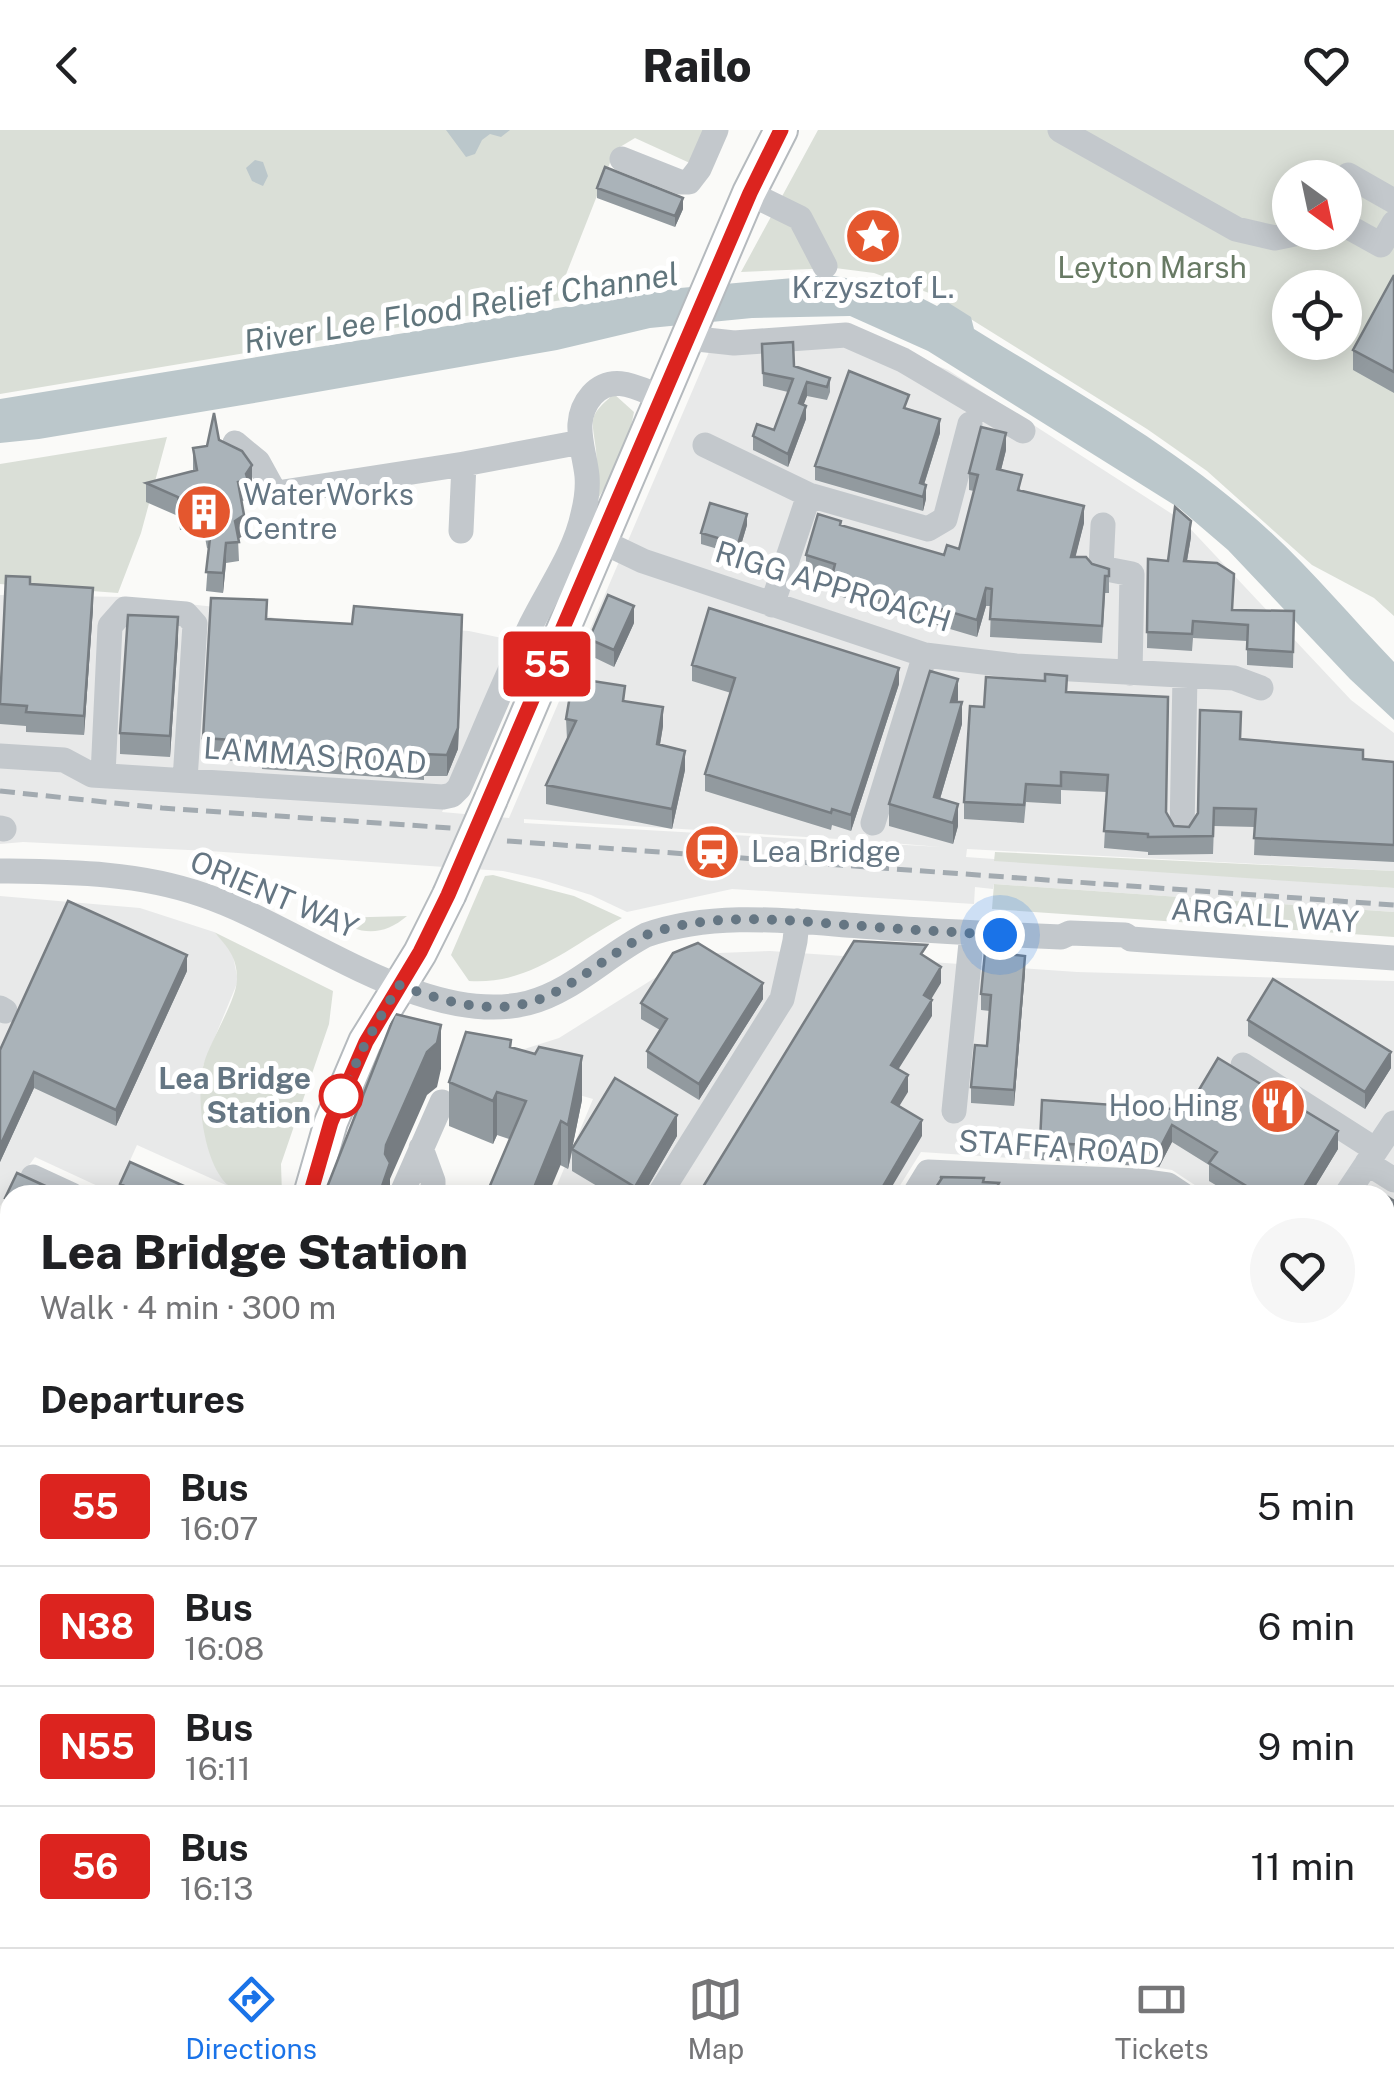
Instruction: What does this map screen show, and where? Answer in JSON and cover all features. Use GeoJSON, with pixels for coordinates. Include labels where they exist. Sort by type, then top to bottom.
{"type":"FeatureCollection","features":[{"type":"Feature","properties":{"kind":"main road"},"geometry":{"type":"LineString","coordinates":[[313,1185],[342,1094],[366,1042],[448,895],[750,193],[781,130]]}},
{"type":"Feature","properties":{"kind":"street"},"geometry":{"type":"LineString","coordinates":[[622,159],[680,182],[690,182],[716,130]]}},
{"type":"Feature","properties":{"kind":"street"},"geometry":{"type":"LineString","coordinates":[[1060,130],[1236,228],[1272,237]]}},
{"type":"Feature","properties":{"kind":"street"},"geometry":{"type":"LineString","coordinates":[[1362,183],[1394,201]]}},
{"type":"Feature","properties":{"kind":"street"},"geometry":{"type":"LineString","coordinates":[[750,193],[800,218],[825,266]]}},
{"type":"Feature","properties":{"kind":"street"},"geometry":{"type":"LineString","coordinates":[[1362,234],[1381,245],[1392,231]]}},
{"type":"Feature","properties":{"kind":"street"},"geometry":{"type":"LineString","coordinates":[[690,332],[734,343],[846,335],[904,360],[1023,431]]}},
{"type":"Feature","properties":{"kind":"street","name":"LAMMAS ROAD"},"geometry":{"type":"LineString","coordinates":[[13,756],[64,760],[92,774],[103,775],[452,795],[459,788],[530,628],[578,533],[587,481],[579,420],[582,412],[590,397],[603,386],[624,383],[663,398]]}},
{"type":"Feature","properties":{"kind":"street"},"geometry":{"type":"LineString","coordinates":[[705,445],[808,495],[928,529],[944,519],[970,424]]}},
{"type":"Feature","properties":{"kind":"street"},"geometry":{"type":"LineString","coordinates":[[235,443],[258,462],[270,494],[581,442]]}},
{"type":"Feature","properties":{"kind":"street"},"geometry":{"type":"LineString","coordinates":[[461,531],[464,464]]}},
{"type":"Feature","properties":{"kind":"street"},"geometry":{"type":"LineString","coordinates":[[772,605],[808,495]]}},
{"type":"Feature","properties":{"kind":"street"},"geometry":{"type":"LineString","coordinates":[[1103,525],[1101,568],[1132,574],[1130,673]]}},
{"type":"Feature","properties":{"kind":"street","name":"RIGG APPROACH"},"geometry":{"type":"LineString","coordinates":[[599,540],[643,561],[925,655],[1016,666],[1234,678],[1261,688]]}},
{"type":"Feature","properties":{"kind":"street"},"geometry":{"type":"LineString","coordinates":[[103,775],[110,626],[125,609],[186,614],[195,624],[185,780]]}},
{"type":"Feature","properties":{"kind":"street"},"geometry":{"type":"LineString","coordinates":[[874,823],[925,655]]}},
{"type":"Feature","properties":{"kind":"street"},"geometry":{"type":"LineString","coordinates":[[1182,830],[1185,676]]}},
{"type":"Feature","properties":{"kind":"street","name":"ORIENT WAY"},"geometry":{"type":"LineString","coordinates":[[0,871],[90,873],[182,888],[239,910],[399,985]]}},
{"type":"Feature","properties":{"kind":"street"},"geometry":{"type":"LineString","coordinates":[[665,1185],[782,999],[797,920]]}},
{"type":"Feature","properties":{"kind":"street","name":"ARGALL WAY"},"geometry":{"type":"LineString","coordinates":[[399,985],[467,1006],[528,1003],[558,990],[626,946],[664,928],[712,921],[797,920],[1061,938],[1067,944],[1123,946],[1131,939],[1394,958]]}},
{"type":"Feature","properties":{"kind":"street"},"geometry":{"type":"LineString","coordinates":[[954,1111],[972,933]]}},
{"type":"Feature","properties":{"kind":"street"},"geometry":{"type":"LineString","coordinates":[[1242,1065],[1372,1156],[1394,1180]]}},
{"type":"Feature","properties":{"kind":"street"},"geometry":{"type":"LineString","coordinates":[[405,1185],[442,1102]]}},
{"type":"Feature","properties":{"kind":"street"},"geometry":{"type":"LineString","coordinates":[[1353,1185],[1394,1122]]}},
{"type":"Feature","properties":{"kind":"street"},"geometry":{"type":"LineString","coordinates":[[422,1148],[433,1185]]}},
{"type":"Feature","properties":{"kind":"street","name":"STAFFA ROAD"},"geometry":{"type":"LineString","coordinates":[[920,1185],[928,1172],[1107,1185]]}},
{"type":"Feature","properties":{"kind":"street"},"geometry":{"type":"LineString","coordinates":[[33,1177],[50,1185]]}},
{"type":"Feature","properties":{"kind":"shaded area"},"geometry":{"type":"Polygon","coordinates":[[[446,130],[510,130],[501,137],[490,134],[475,154],[466,157],[446,130]]]}},
{"type":"Feature","properties":{"kind":"shaded area"},"geometry":{"type":"Polygon","coordinates":[[[255,160],[263,162],[268,176],[263,186],[252,181],[246,168],[255,160]]]}},
{"type":"Feature","properties":{"kind":"shaded area"},"geometry":{"type":"Polygon","coordinates":[[[828,275],[900,287],[937,306],[944,300],[971,317],[974,329],[1112,413],[1243,508],[1283,544],[1394,662],[1394,720],[1228,550],[1179,508],[928,351],[850,316],[752,318],[650,328],[557,350],[0,443],[0,399],[680,288],[828,275]]]}},
{"type":"Feature","properties":{"kind":"shaded area"},"geometry":{"type":"Polygon","coordinates":[[[848,330],[948,370],[1183,521],[1351,700],[1394,733],[1394,871],[967,849],[966,857],[1394,888],[1394,912],[994,884],[993,889],[975,887],[974,904],[732,889],[627,912],[591,895],[503,871],[209,851],[0,844],[0,595],[125,597],[242,610],[275,618],[469,631],[521,642],[442,812],[509,818],[718,331],[848,330]],[[524,819],[524,823],[941,847],[524,819]]]}},
{"type":"Feature","properties":{"kind":"shaded area"},"geometry":{"type":"Polygon","coordinates":[[[0,896],[140,908],[214,932],[232,951],[238,981],[203,1066],[211,1155],[227,1185],[137,1145],[119,1185],[96,1185],[35,1157],[15,1185],[0,1185],[0,896]]]}},
{"type":"Feature","properties":{"kind":"shaded area"},"geometry":{"type":"Polygon","coordinates":[[[770,951],[1077,972],[1394,981],[1394,1185],[1195,1185],[1172,1170],[1159,1168],[921,1152],[900,1185],[557,1185],[593,1099],[513,1076],[518,1051],[559,1038],[693,954],[770,951]]]}},
{"type":"Feature","properties":{"kind":"green space"},"geometry":{"type":"Polygon","coordinates":[[[0,130],[706,130],[692,164],[635,138],[615,150],[565,277],[562,300],[0,394],[0,130]]]}},
{"type":"Feature","properties":{"kind":"green space","name":"Leyton Marsh"},"geometry":{"type":"Polygon","coordinates":[[[818,130],[1394,130],[1394,616],[1374,598],[1312,565],[1207,471],[1147,429],[929,293],[874,273],[835,268],[741,272],[818,130]]]}},
{"type":"Feature","properties":{"kind":"green space"},"geometry":{"type":"Polygon","coordinates":[[[614,394],[634,412],[618,462],[592,508],[596,464],[593,419],[614,394]]]}},
{"type":"Feature","properties":{"kind":"green space"},"geometry":{"type":"Polygon","coordinates":[[[167,437],[141,533],[118,593],[0,584],[0,464],[167,437]]]}},
{"type":"Feature","properties":{"kind":"green space"},"geometry":{"type":"Polygon","coordinates":[[[995,852],[1394,871],[1394,888],[994,861],[995,852]]]}},
{"type":"Feature","properties":{"kind":"green space"},"geometry":{"type":"Polygon","coordinates":[[[485,876],[574,896],[622,918],[531,970],[491,981],[469,981],[451,955],[485,876]]]}},
{"type":"Feature","properties":{"kind":"green space"},"geometry":{"type":"Polygon","coordinates":[[[994,884],[1394,912],[1394,937],[992,909],[994,884]]]}},
{"type":"Feature","properties":{"kind":"green space"},"geometry":{"type":"Polygon","coordinates":[[[407,916],[390,927],[372,931],[353,928],[334,918],[407,916]]]}},
{"type":"Feature","properties":{"kind":"green space"},"geometry":{"type":"Polygon","coordinates":[[[214,932],[333,991],[329,1024],[281,1164],[282,1185],[228,1185],[213,1163],[208,1147],[201,1110],[201,1076],[236,986],[237,971],[227,947],[214,932]]]}},
{"type":"Feature","properties":{"kind":"building"},"geometry":{"type":"Polygon","coordinates":[[[605,167],[683,198],[675,216],[597,188],[605,167]]]}},
{"type":"Feature","properties":{"kind":"building"},"geometry":{"type":"Polygon","coordinates":[[[1394,275],[1394,372],[1362,355],[1362,334],[1394,275]]]}},
{"type":"Feature","properties":{"kind":"building"},"geometry":{"type":"Polygon","coordinates":[[[793,342],[794,366],[830,378],[827,387],[807,382],[799,403],[806,406],[788,454],[753,436],[757,424],[774,430],[793,379],[763,373],[762,344],[793,342]]]}},
{"type":"Feature","properties":{"kind":"building"},"geometry":{"type":"Polygon","coordinates":[[[849,371],[909,395],[904,408],[940,419],[920,483],[926,485],[923,497],[815,466],[849,371]]]}},
{"type":"Feature","properties":{"kind":"building","name":"WaterWorks Centre"},"geometry":{"type":"Polygon","coordinates":[[[214,413],[219,440],[242,451],[252,465],[246,474],[248,480],[238,482],[244,515],[235,521],[239,542],[226,543],[223,573],[206,572],[211,530],[207,528],[203,507],[180,511],[178,497],[146,483],[197,470],[193,448],[207,446],[214,413]]]}},
{"type":"Feature","properties":{"kind":"building"},"geometry":{"type":"Polygon","coordinates":[[[981,427],[1006,433],[997,469],[1022,475],[1018,490],[1084,506],[1071,557],[1086,557],[1092,564],[1109,569],[1109,576],[1105,576],[1102,626],[990,619],[992,589],[986,588],[977,620],[832,576],[835,564],[806,555],[818,514],[841,521],[840,525],[944,555],[947,545],[959,549],[978,475],[969,473],[981,427]]]}},
{"type":"Feature","properties":{"kind":"building"},"geometry":{"type":"Polygon","coordinates":[[[710,503],[747,514],[738,544],[701,533],[710,503]]]}},
{"type":"Feature","properties":{"kind":"building"},"geometry":{"type":"Polygon","coordinates":[[[1175,507],[1191,521],[1184,561],[1217,563],[1234,574],[1232,610],[1294,611],[1293,652],[1247,649],[1248,625],[1193,621],[1192,634],[1147,632],[1148,559],[1168,561],[1175,507]]]}},
{"type":"Feature","properties":{"kind":"building"},"geometry":{"type":"Polygon","coordinates":[[[6,576],[30,577],[30,584],[93,588],[84,716],[26,712],[27,706],[0,704],[6,576]]]}},
{"type":"Feature","properties":{"kind":"building"},"geometry":{"type":"Polygon","coordinates":[[[608,595],[634,606],[614,650],[589,639],[608,595]]]}},
{"type":"Feature","properties":{"kind":"building"},"geometry":{"type":"Polygon","coordinates":[[[211,598],[267,600],[266,619],[352,624],[354,606],[462,615],[458,728],[447,755],[424,754],[424,758],[262,748],[262,742],[203,738],[211,598]]]}},
{"type":"Feature","properties":{"kind":"building"},"geometry":{"type":"Polygon","coordinates":[[[709,608],[899,668],[851,815],[832,809],[831,813],[705,774],[735,678],[692,665],[709,608]]]}},
{"type":"Feature","properties":{"kind":"building"},"geometry":{"type":"Polygon","coordinates":[[[128,615],[178,617],[170,736],[120,733],[128,615]]]}},
{"type":"Feature","properties":{"kind":"building"},"geometry":{"type":"Polygon","coordinates":[[[930,671],[958,679],[951,702],[962,702],[934,797],[958,804],[953,823],[889,804],[930,671]]]}},
{"type":"Feature","properties":{"kind":"building"},"geometry":{"type":"Polygon","coordinates":[[[1045,674],[1067,676],[1066,692],[1168,697],[1166,812],[1174,826],[1189,827],[1198,813],[1200,710],[1241,712],[1240,739],[1363,750],[1363,759],[1394,762],[1394,845],[1254,838],[1256,809],[1214,808],[1213,836],[1148,837],[1104,831],[1108,775],[1061,772],[1061,786],[1026,784],[1024,805],[964,802],[970,706],[984,707],[986,677],[1045,681],[1045,674]]]}},
{"type":"Feature","properties":{"kind":"building"},"geometry":{"type":"Polygon","coordinates":[[[573,678],[625,686],[623,701],[663,707],[657,744],[685,751],[672,809],[546,785],[576,721],[566,719],[573,678]]]}},
{"type":"Feature","properties":{"kind":"building"},"geometry":{"type":"Polygon","coordinates":[[[68,901],[187,955],[116,1110],[34,1072],[0,1146],[0,1050],[68,901]]]}},
{"type":"Feature","properties":{"kind":"building"},"geometry":{"type":"Polygon","coordinates":[[[854,941],[927,945],[921,954],[941,967],[924,995],[932,1000],[891,1065],[908,1075],[892,1102],[922,1120],[884,1185],[704,1185],[854,941]]]}},
{"type":"Feature","properties":{"kind":"building"},"geometry":{"type":"Polygon","coordinates":[[[698,943],[763,983],[699,1084],[647,1051],[667,1019],[641,1003],[673,953],[698,943]]]}},
{"type":"Feature","properties":{"kind":"building"},"geometry":{"type":"Polygon","coordinates":[[[985,952],[1025,956],[1014,1090],[971,1087],[975,1045],[987,1046],[991,995],[981,994],[985,952]]]}},
{"type":"Feature","properties":{"kind":"building"},"geometry":{"type":"Polygon","coordinates":[[[1273,979],[1391,1052],[1365,1092],[1248,1020],[1273,979]]]}},
{"type":"Feature","properties":{"kind":"building"},"geometry":{"type":"Polygon","coordinates":[[[395,1014],[441,1025],[437,1043],[427,1052],[386,1145],[390,1163],[382,1185],[328,1185],[395,1014]]]}},
{"type":"Feature","properties":{"kind":"building"},"geometry":{"type":"Polygon","coordinates":[[[466,1032],[511,1040],[510,1047],[535,1054],[539,1047],[582,1056],[568,1125],[561,1121],[535,1185],[490,1185],[526,1101],[497,1092],[493,1101],[449,1082],[466,1032]]]}},
{"type":"Feature","properties":{"kind":"building"},"geometry":{"type":"Polygon","coordinates":[[[1218,1058],[1338,1131],[1305,1185],[1245,1185],[1209,1163],[1217,1152],[1172,1125],[1159,1150],[1040,1142],[1042,1100],[1187,1110],[1218,1058]]]}},
{"type":"Feature","properties":{"kind":"building"},"geometry":{"type":"Polygon","coordinates":[[[615,1078],[677,1115],[636,1185],[572,1149],[615,1078]]]}},
{"type":"Feature","properties":{"kind":"building"},"geometry":{"type":"Polygon","coordinates":[[[130,1162],[182,1185],[122,1185],[130,1162]]]}},
{"type":"Feature","properties":{"kind":"building"},"geometry":{"type":"Polygon","coordinates":[[[17,1173],[43,1185],[11,1185],[17,1173]]]}},
{"type":"Feature","properties":{"kind":"building"},"geometry":{"type":"Polygon","coordinates":[[[942,1178],[984,1178],[983,1182],[999,1183],[937,1185],[942,1178]]]}},
{"type":"Feature","properties":{"kind":"railway"},"geometry":{"type":"LineString","coordinates":[[0,791],[162,808],[451,828]]}},
{"type":"Feature","properties":{"kind":"railway"},"geometry":{"type":"LineString","coordinates":[[507,841],[1394,905]]}},
{"type":"Feature","properties":{"kind":"bus line","name":"55"},"geometry":{"type":"LineString","coordinates":[[313,1185],[342,1094],[379,1016],[420,952],[448,895],[692,326],[781,130]]}},
{"type":"Feature","properties":{"kind":"place","name":"Krzysztof L."},"geometry":{"type":"Point","coordinates":[873,236]}},
{"type":"Feature","properties":{"kind":"place","name":"WaterWorks Centre"},"geometry":{"type":"Point","coordinates":[204,512]}},
{"type":"Feature","properties":{"kind":"place","name":"Lea Bridge"},"geometry":{"type":"Point","coordinates":[712,852]}},
{"type":"Feature","properties":{"kind":"place","name":"Lea Bridge Station"},"geometry":{"type":"Point","coordinates":[341,1096]}},
{"type":"Feature","properties":{"kind":"place","name":"Hoo Hing"},"geometry":{"type":"Point","coordinates":[1278,1106]}},
{"type":"Feature","properties":{"kind":"route"},"geometry":{"type":"LineString","coordinates":[[341,1096],[379,1016],[399,985],[467,1006],[528,1003],[569,984],[646,935],[664,928],[712,921],[797,920],[1000,935]]}},
{"type":"Feature","properties":{"kind":"water label","name":"River Lee Flood Relief Channel"},"geometry":{"type":"Point","coordinates":[461,308]}}]}
